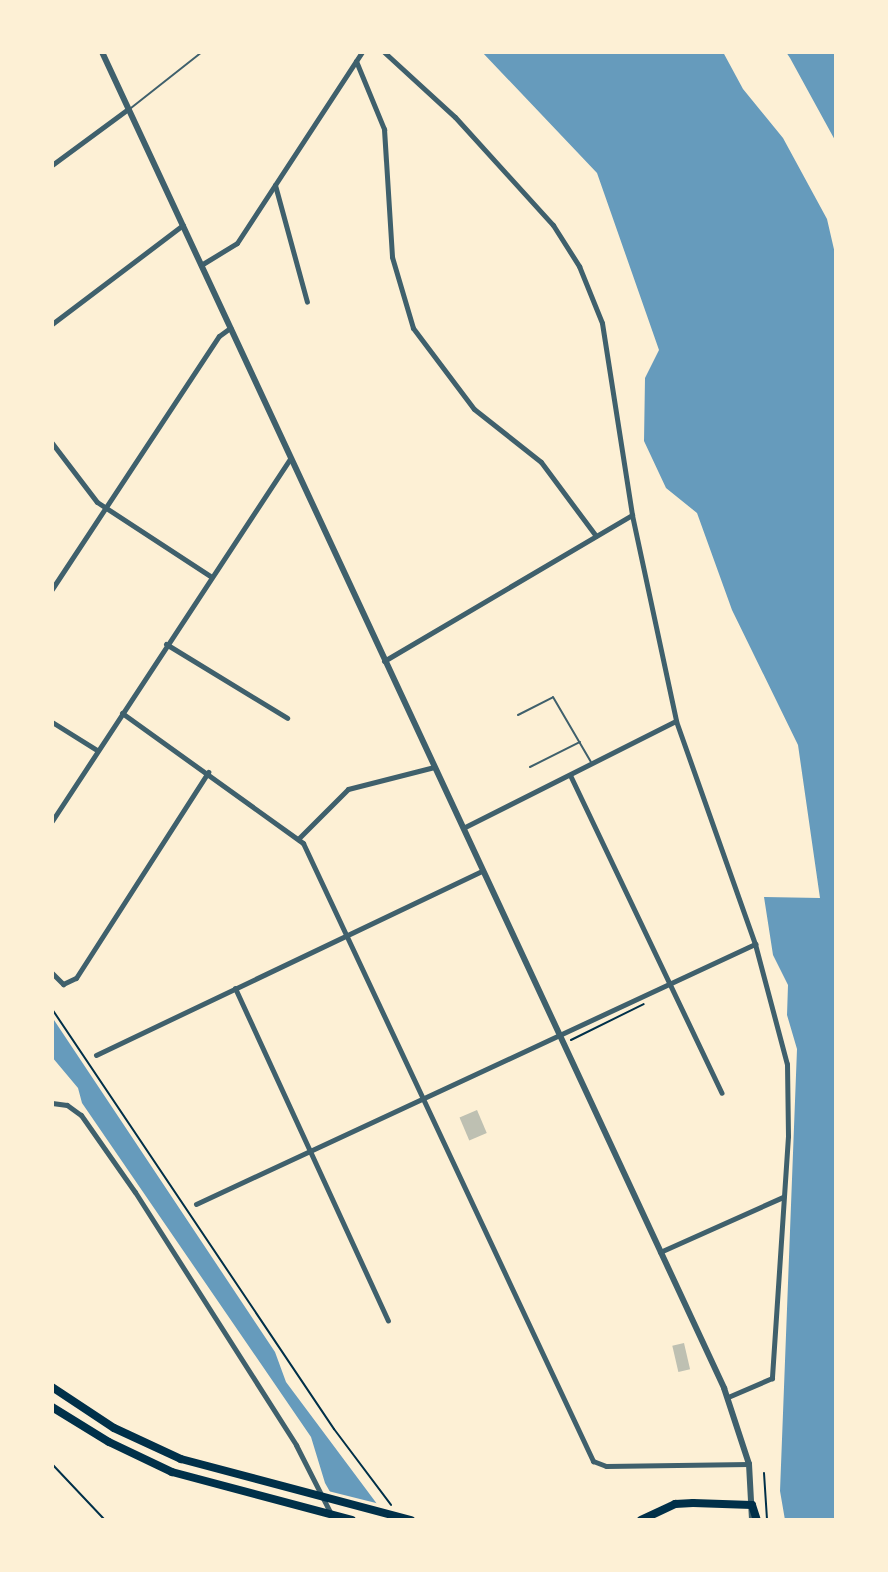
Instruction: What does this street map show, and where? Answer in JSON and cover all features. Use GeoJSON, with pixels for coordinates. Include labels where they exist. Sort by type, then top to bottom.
{"type":"FeatureCollection","features":[{"type":"Feature","properties":{"kind":"main road"},"geometry":{"type":"LineString","coordinates":[[52,1387],[150,1446],[283,1489],[411,1520]]}},
{"type":"Feature","properties":{"kind":"main road"},"geometry":{"type":"LineString","coordinates":[[52,1407],[159,1467],[352,1520]]}},
{"type":"Feature","properties":{"kind":"main road"},"geometry":{"type":"LineString","coordinates":[[641,1520],[680,1503],[752,1505],[754,1520]]}},
{"type":"Feature","properties":{"kind":"street"},"geometry":{"type":"LineString","coordinates":[[102,52],[728,1397],[749,1464],[752,1505]]}},
{"type":"Feature","properties":{"kind":"street"},"geometry":{"type":"LineString","coordinates":[[201,265],[233,248],[362,52]]}},
{"type":"Feature","properties":{"kind":"street"},"geometry":{"type":"LineString","coordinates":[[384,52],[455,117],[553,225],[573,254],[602,323],[632,515],[676,721],[755,944],[787,1064],[772,1378],[728,1397]]}},
{"type":"Feature","properties":{"kind":"street"},"geometry":{"type":"LineString","coordinates":[[356,61],[384,129],[392,257],[413,328],[474,409],[541,462],[596,536]]}},
{"type":"Feature","properties":{"kind":"street"},"geometry":{"type":"LineString","coordinates":[[52,165],[128,109]]}},
{"type":"Feature","properties":{"kind":"street"},"geometry":{"type":"LineString","coordinates":[[275,185],[307,302]]}},
{"type":"Feature","properties":{"kind":"street"},"geometry":{"type":"LineString","coordinates":[[52,324],[183,225]]}},
{"type":"Feature","properties":{"kind":"street"},"geometry":{"type":"LineString","coordinates":[[52,589],[219,336],[230,328]]}},
{"type":"Feature","properties":{"kind":"street"},"geometry":{"type":"LineString","coordinates":[[52,443],[105,509],[210,576]]}},
{"type":"Feature","properties":{"kind":"street"},"geometry":{"type":"LineString","coordinates":[[52,821],[290,458]]}},
{"type":"Feature","properties":{"kind":"street"},"geometry":{"type":"LineString","coordinates":[[384,661],[632,515]]}},
{"type":"Feature","properties":{"kind":"street"},"geometry":{"type":"LineString","coordinates":[[166,644],[287,718]]}},
{"type":"Feature","properties":{"kind":"street"},"geometry":{"type":"LineString","coordinates":[[122,713],[299,838],[596,1464],[749,1464]]}},
{"type":"Feature","properties":{"kind":"street"},"geometry":{"type":"LineString","coordinates":[[463,828],[676,721]]}},
{"type":"Feature","properties":{"kind":"street"},"geometry":{"type":"LineString","coordinates":[[52,722],[97,750]]}},
{"type":"Feature","properties":{"kind":"street"},"geometry":{"type":"LineString","coordinates":[[299,838],[351,787],[434,767]]}},
{"type":"Feature","properties":{"kind":"street"},"geometry":{"type":"LineString","coordinates":[[52,973],[65,984],[76,978],[208,772]]}},
{"type":"Feature","properties":{"kind":"street"},"geometry":{"type":"LineString","coordinates":[[570,775],[722,1093]]}},
{"type":"Feature","properties":{"kind":"street"},"geometry":{"type":"LineString","coordinates":[[96,1055],[482,871]]}},
{"type":"Feature","properties":{"kind":"street"},"geometry":{"type":"LineString","coordinates":[[194,1205],[755,944]]}},
{"type":"Feature","properties":{"kind":"street"},"geometry":{"type":"LineString","coordinates":[[235,988],[388,1321]]}},
{"type":"Feature","properties":{"kind":"street"},"geometry":{"type":"LineString","coordinates":[[52,1103],[67,1105],[81,1115],[135,1192],[298,1448],[334,1520]]}},
{"type":"Feature","properties":{"kind":"street"},"geometry":{"type":"LineString","coordinates":[[660,1252],[783,1197]]}},
{"type":"Feature","properties":{"kind":"lane"},"geometry":{"type":"LineString","coordinates":[[128,109],[202,52]]}},
{"type":"Feature","properties":{"kind":"lane"},"geometry":{"type":"LineString","coordinates":[[518,715],[553,697],[592,764]]}},
{"type":"Feature","properties":{"kind":"lane"},"geometry":{"type":"LineString","coordinates":[[530,767],[581,742]]}},
{"type":"Feature","properties":{"kind":"path"},"geometry":{"type":"LineString","coordinates":[[569,1041],[650,1001]]}},
{"type":"Feature","properties":{"kind":"path"},"geometry":{"type":"LineString","coordinates":[[52,1009],[334,1429],[389,1502]]}},
{"type":"Feature","properties":{"kind":"path"},"geometry":{"type":"LineString","coordinates":[[183,1206],[194,1205]]}},
{"type":"Feature","properties":{"kind":"path"},"geometry":{"type":"LineString","coordinates":[[189,1214],[194,1205]]}},
{"type":"Feature","properties":{"kind":"path"},"geometry":{"type":"LineString","coordinates":[[52,1464],[105,1520]]}},
{"type":"Feature","properties":{"kind":"path"},"geometry":{"type":"LineString","coordinates":[[764,1473],[767,1520]]}},
{"type":"Feature","properties":{"kind":"water"},"geometry":{"type":"Polygon","coordinates":[[[482,52],[723,52],[743,89],[783,138],[827,219],[836,258],[836,1520],[785,1520],[780,1491],[797,1049],[787,1015],[788,985],[773,955],[764,897],[820,898],[798,745],[732,610],[697,513],[666,488],[644,441],[645,378],[659,350],[597,173],[482,52]]]}},
{"type":"Feature","properties":{"kind":"water"},"geometry":{"type":"Polygon","coordinates":[[[786,52],[836,52],[836,142],[790,58],[786,52]]]}},
{"type":"Feature","properties":{"kind":"water"},"geometry":{"type":"Polygon","coordinates":[[[52,1017],[275,1352],[286,1382],[389,1520],[346,1520],[325,1483],[311,1437],[82,1103],[78,1088],[52,1057],[52,1017]]]}},
{"type":"Feature","properties":{"kind":"pier"},"geometry":{"type":"Polygon","coordinates":[[[324,1490],[384,1505],[393,1520],[341,1520],[324,1490]]]}},
{"type":"Feature","properties":{"kind":"building"},"geometry":{"type":"Polygon","coordinates":[[[477,1110],[487,1133],[469,1140],[460,1117],[477,1110]]]}},
{"type":"Feature","properties":{"kind":"building"},"geometry":{"type":"Polygon","coordinates":[[[684,1343],[690,1369],[678,1372],[672,1346],[684,1343]]]}}]}
